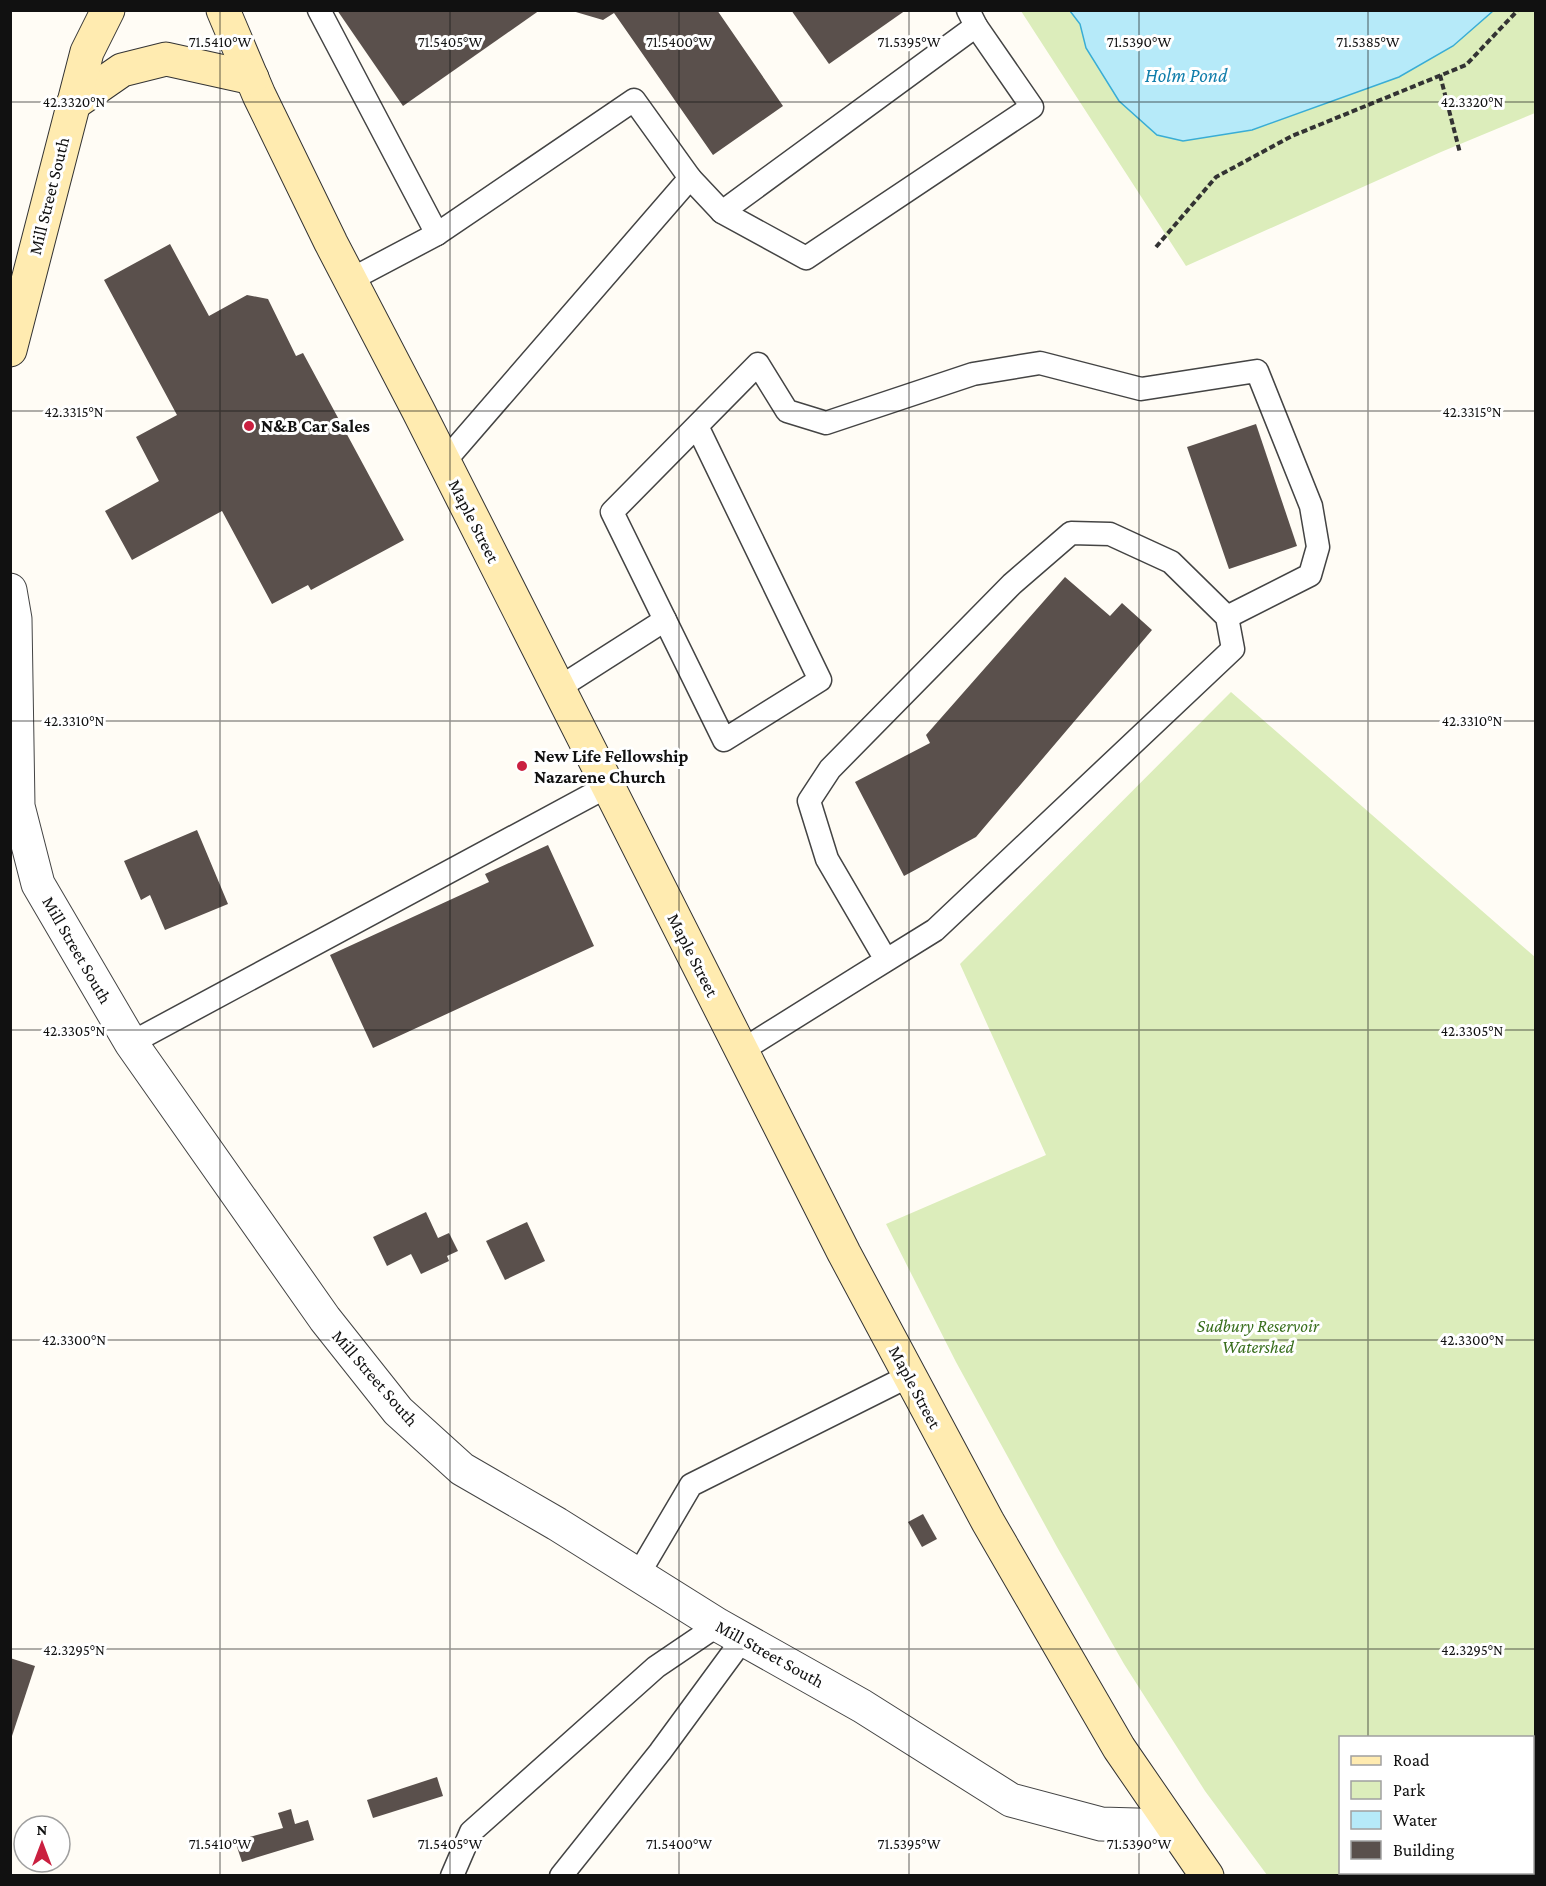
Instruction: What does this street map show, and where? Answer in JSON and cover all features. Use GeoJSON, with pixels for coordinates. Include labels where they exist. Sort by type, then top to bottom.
{"type":"FeatureCollection","features":[{"type":"Feature","properties":{"kind":"main road","name":"Mill Street South"},"geometry":{"type":"LineString","coordinates":[[10,350],[87,52],[108,10]]}},
{"type":"Feature","properties":{"kind":"main road","name":"Maple Street"},"geometry":{"type":"LineString","coordinates":[[223,10],[252,78],[350,280],[844,1253],[988,1522],[1119,1748],[1208,1875]]}},
{"type":"Feature","properties":{"kind":"main road"},"geometry":{"type":"LineString","coordinates":[[73,104],[122,70],[166,59],[252,78]]}},
{"type":"Feature","properties":{"kind":"street","name":"Mill Street South"},"geometry":{"type":"LineString","coordinates":[[10,590],[15,619],[18,806],[38,884],[131,1043],[324,1319],[398,1411],[462,1469],[730,1632],[862,1706],[1011,1800],[1101,1824],[1172,1826]]}},
{"type":"Feature","properties":{"kind":"lane"},"geometry":{"type":"LineString","coordinates":[[319,10],[436,234]]}},
{"type":"Feature","properties":{"kind":"lane"},"geometry":{"type":"LineString","coordinates":[[350,280],[436,234],[634,100],[690,178],[722,212],[806,258],[1032,107],[972,18],[722,212]]}},
{"type":"Feature","properties":{"kind":"lane"},"geometry":{"type":"LineString","coordinates":[[444,462],[690,178]]}},
{"type":"Feature","properties":{"kind":"lane"},"geometry":{"type":"LineString","coordinates":[[697,426],[820,680],[724,740],[612,512],[758,364],[787,411],[826,423],[973,374],[1040,363],[1142,389],[1257,371],[1311,506],[1318,547],[1310,576],[1227,617]]}},
{"type":"Feature","properties":{"kind":"lane"},"geometry":{"type":"LineString","coordinates":[[741,1051],[935,930],[1233,648],[1227,617],[1171,562],[1110,534],[1071,533],[1004,592],[830,769],[809,801],[827,859],[886,960]]}},
{"type":"Feature","properties":{"kind":"lane"},"geometry":{"type":"LineString","coordinates":[[557,689],[665,620]]}},
{"type":"Feature","properties":{"kind":"lane"},"geometry":{"type":"LineString","coordinates":[[131,1043],[608,786]]}},
{"type":"Feature","properties":{"kind":"lane"},"geometry":{"type":"LineString","coordinates":[[638,1575],[690,1485],[909,1376]]}},
{"type":"Feature","properties":{"kind":"lane"},"geometry":{"type":"LineString","coordinates":[[452,1875],[471,1832],[656,1667],[730,1632]]}},
{"type":"Feature","properties":{"kind":"lane"},"geometry":{"type":"LineString","coordinates":[[561,1875],[660,1752],[730,1632]]}},
{"type":"Feature","properties":{"kind":"path"},"geometry":{"type":"LineString","coordinates":[[1156,247],[1216,177],[1292,136],[1466,65],[1518,10]]}},
{"type":"Feature","properties":{"kind":"path"},"geometry":{"type":"LineString","coordinates":[[1440,75],[1460,153]]}},
{"type":"Feature","properties":{"kind":"green space"},"geometry":{"type":"Polygon","coordinates":[[[1021,11],[1535,11],[1535,113],[1441,152],[1186,266],[1021,11]]]}},
{"type":"Feature","properties":{"kind":"green space","name":"Sudbury Reservoir Watershed"},"geometry":{"type":"Polygon","coordinates":[[[1231,692],[1535,957],[1535,1875],[1267,1875],[1205,1791],[1124,1664],[1057,1547],[956,1362],[886,1224],[1046,1155],[960,964],[1231,692]]]}},
{"type":"Feature","properties":{"kind":"water","name":"Holm Pond"},"geometry":{"type":"Polygon","coordinates":[[[1070,11],[1493,11],[1453,46],[1399,77],[1252,130],[1183,141],[1157,135],[1119,101],[1086,48],[1080,24],[1070,11]]]}},
{"type":"Feature","properties":{"kind":"building"},"geometry":{"type":"Polygon","coordinates":[[[337,10],[540,10],[403,106],[337,10]]]}},
{"type":"Feature","properties":{"kind":"building"},"geometry":{"type":"Polygon","coordinates":[[[569,10],[717,10],[783,106],[713,155],[614,13],[603,20],[569,10]]]}},
{"type":"Feature","properties":{"kind":"building"},"geometry":{"type":"Polygon","coordinates":[[[791,10],[906,10],[829,64],[791,10]]]}},
{"type":"Feature","properties":{"kind":"building","name":"N&B Car Sales"},"geometry":{"type":"Polygon","coordinates":[[[170,244],[209,316],[247,295],[268,299],[296,356],[303,353],[404,540],[311,590],[308,585],[272,604],[222,511],[132,560],[105,511],[159,481],[136,437],[177,415],[104,280],[170,244]]]}},
{"type":"Feature","properties":{"kind":"building"},"geometry":{"type":"Polygon","coordinates":[[[1256,424],[1297,546],[1229,569],[1187,447],[1256,424]]]}},
{"type":"Feature","properties":{"kind":"building"},"geometry":{"type":"Polygon","coordinates":[[[1065,577],[1110,616],[1122,603],[1152,630],[976,837],[904,876],[855,782],[930,743],[926,735],[1065,577]]]}},
{"type":"Feature","properties":{"kind":"building"},"geometry":{"type":"Polygon","coordinates":[[[197,830],[228,904],[165,930],[150,895],[141,900],[124,861],[197,830]]]}},
{"type":"Feature","properties":{"kind":"building"},"geometry":{"type":"Polygon","coordinates":[[[548,845],[594,946],[373,1048],[330,955],[489,882],[485,874],[548,845]]]}},
{"type":"Feature","properties":{"kind":"building"},"geometry":{"type":"Polygon","coordinates":[[[426,1212],[438,1238],[449,1233],[458,1251],[447,1256],[449,1261],[421,1274],[411,1254],[387,1266],[373,1237],[426,1212]]]}},
{"type":"Feature","properties":{"kind":"building"},"geometry":{"type":"Polygon","coordinates":[[[527,1222],[545,1261],[505,1280],[486,1241],[527,1222]]]}},
{"type":"Feature","properties":{"kind":"building"},"geometry":{"type":"Polygon","coordinates":[[[923,1514],[937,1539],[922,1547],[908,1522],[923,1514]]]}},
{"type":"Feature","properties":{"kind":"building"},"geometry":{"type":"Polygon","coordinates":[[[10,1658],[35,1666],[11,1739],[10,1739],[10,1658]]]}},
{"type":"Feature","properties":{"kind":"building"},"geometry":{"type":"Polygon","coordinates":[[[437,1777],[443,1796],[373,1818],[367,1800],[437,1777]]]}},
{"type":"Feature","properties":{"kind":"building"},"geometry":{"type":"Polygon","coordinates":[[[291,1809],[295,1824],[308,1820],[314,1840],[242,1862],[235,1841],[283,1828],[278,1813],[291,1809]]]}},
{"type":"Feature","properties":{"kind":"place","name":"N&B Car Sales"},"geometry":{"type":"Point","coordinates":[249,426]}},
{"type":"Feature","properties":{"kind":"place","name":"New Life Fellowship Nazarene Church"},"geometry":{"type":"Point","coordinates":[522,766]}}]}
